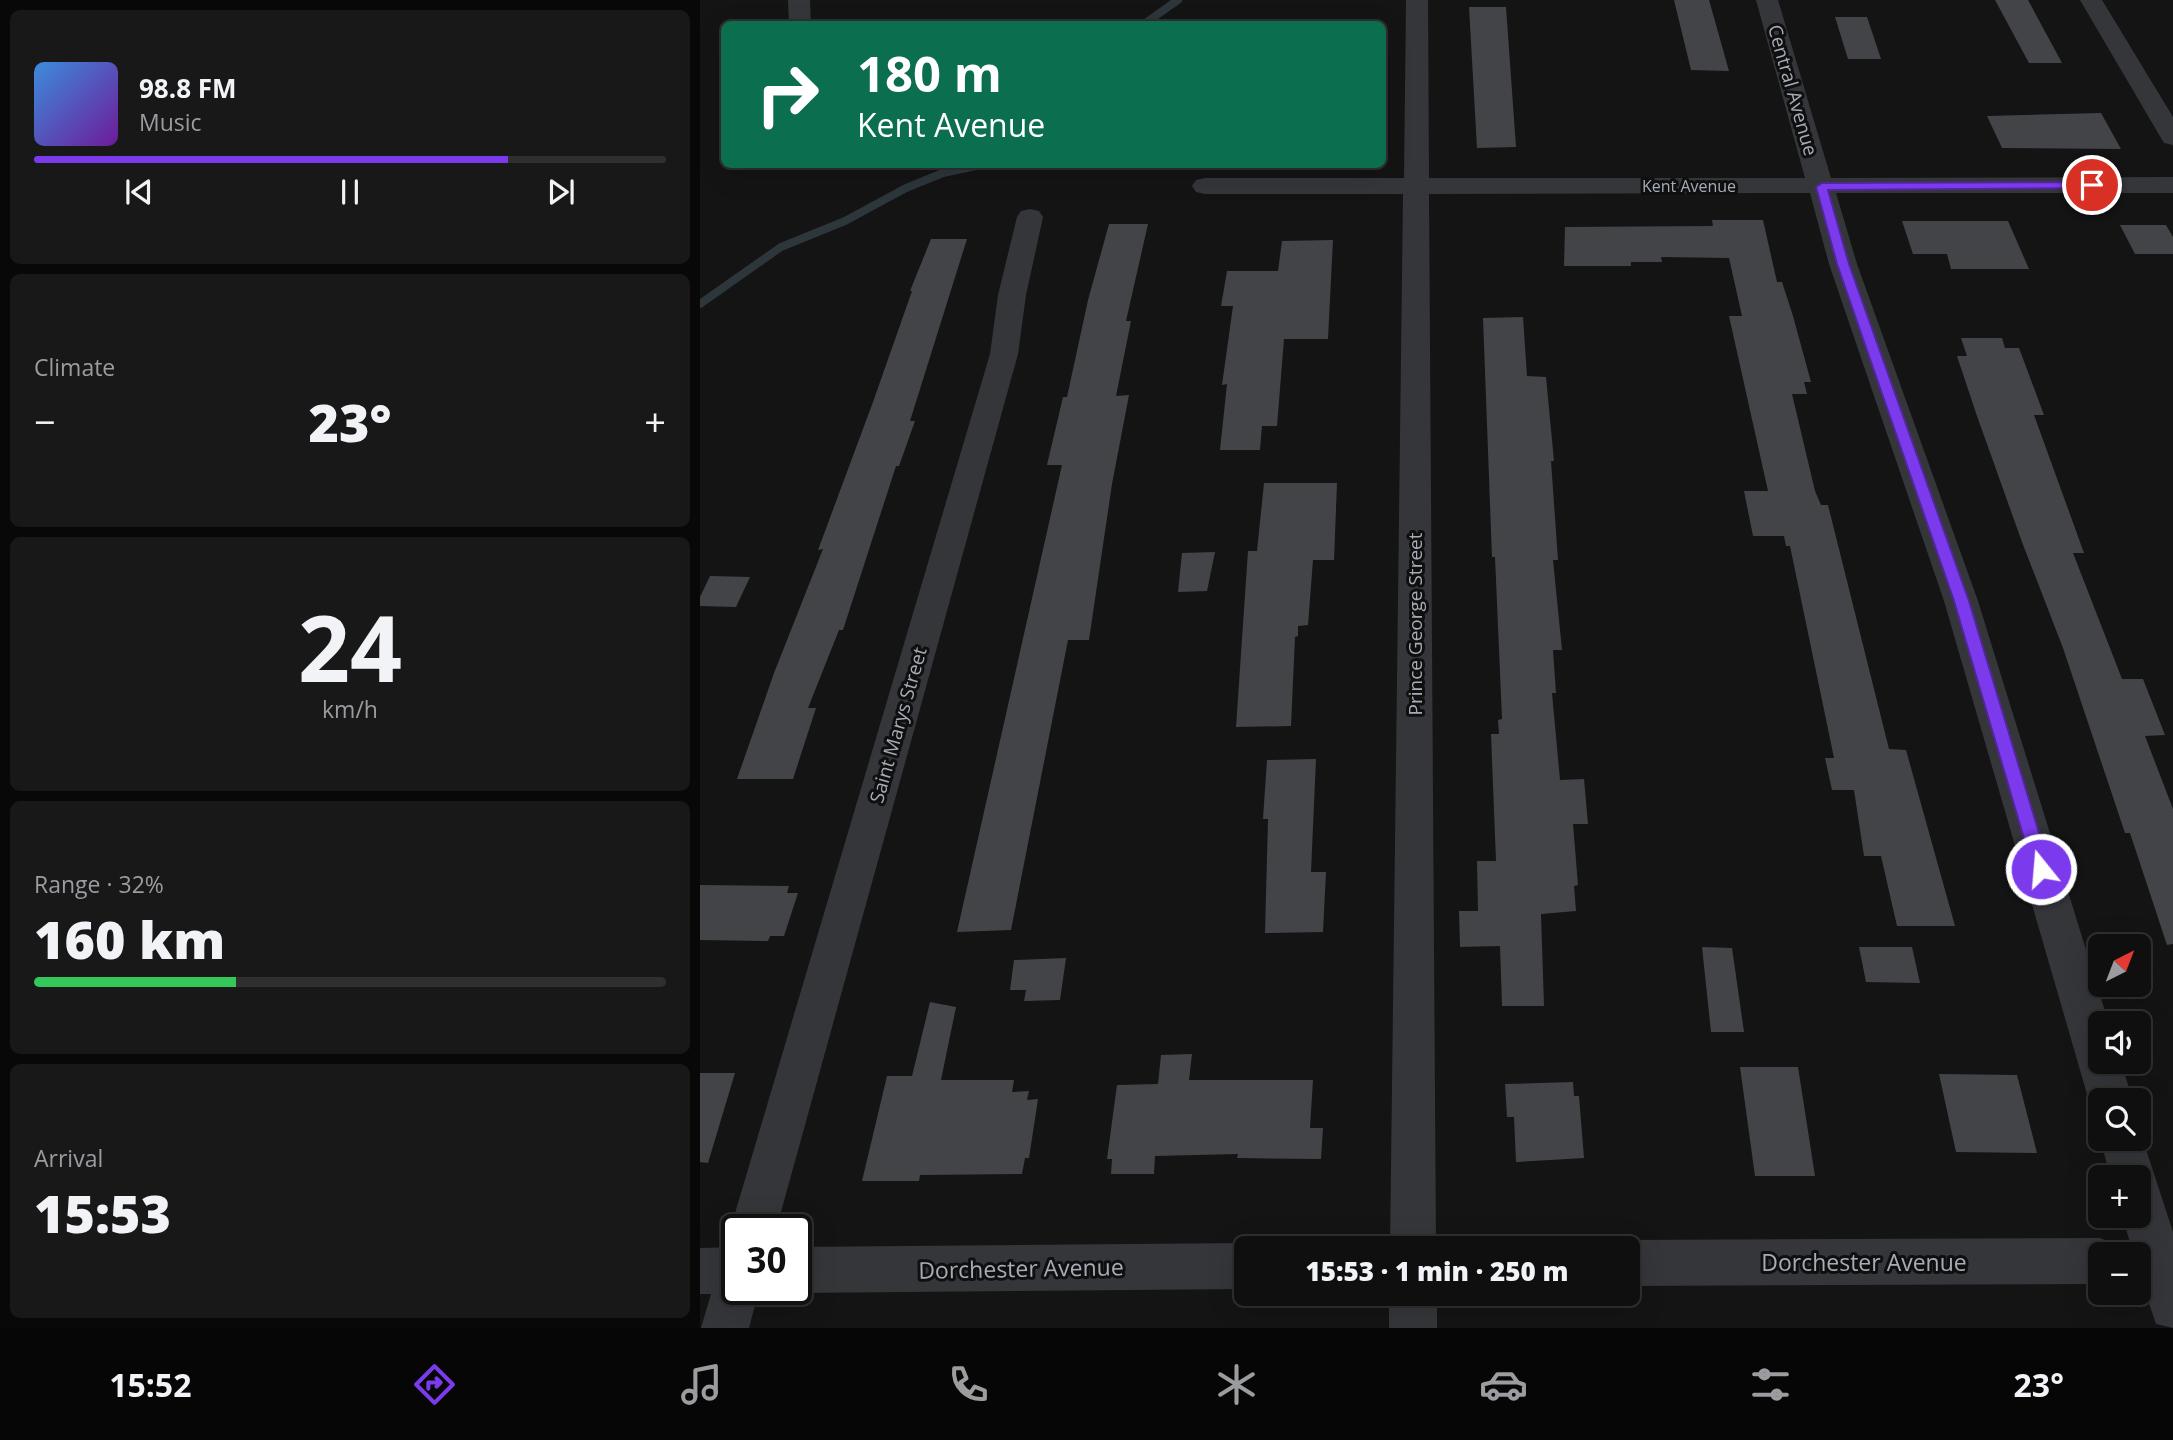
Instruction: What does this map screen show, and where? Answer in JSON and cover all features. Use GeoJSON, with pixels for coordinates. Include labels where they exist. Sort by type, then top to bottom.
{"type":"FeatureCollection","features":[{"type":"Feature","properties":{"kind":"street"},"geometry":{"type":"LineString","coordinates":[[799,0],[800,21]]}},
{"type":"Feature","properties":{"kind":"street","name":"Prince George Street"},"geometry":{"type":"LineString","coordinates":[[1413,1236],[1418,0]]}},
{"type":"Feature","properties":{"kind":"street","name":"Central Avenue"},"geometry":{"type":"LineString","coordinates":[[1767,0],[1843,264],[1961,601],[2107,1088]]}},
{"type":"Feature","properties":{"kind":"street"},"geometry":{"type":"LineString","coordinates":[[2091,0],[2173,138]]}},
{"type":"Feature","properties":{"kind":"street","name":"Kent Avenue"},"geometry":{"type":"LineString","coordinates":[[1205,186],[2173,185]]}},
{"type":"Feature","properties":{"kind":"street","name":"Saint Marys Street"},"geometry":{"type":"LineString","coordinates":[[758,1214],[1004,354],[1012,295],[1030,217]]}},
{"type":"Feature","properties":{"kind":"street"},"geometry":{"type":"LineString","coordinates":[[2148,1228],[2173,1307]]}},
{"type":"Feature","properties":{"kind":"street","name":"Dorchester Avenue"},"geometry":{"type":"LineString","coordinates":[[1640,1263],[2088,1261]]}},
{"type":"Feature","properties":{"kind":"street","name":"Dorchester Avenue"},"geometry":{"type":"LineString","coordinates":[[812,1270],[1234,1266]]}},
{"type":"Feature","properties":{"kind":"street"},"geometry":{"type":"LineString","coordinates":[[700,1271],[721,1270]]}},
{"type":"Feature","properties":{"kind":"street"},"geometry":{"type":"LineString","coordinates":[[725,1328],[732,1305]]}},
{"type":"Feature","properties":{"kind":"street"},"geometry":{"type":"LineString","coordinates":[[1413,1306],[1413,1328]]}},
{"type":"Feature","properties":{"kind":"building"},"geometry":{"type":"Polygon","coordinates":[[[1674,0],[1709,0],[1729,71],[1691,70],[1674,0]]]}},
{"type":"Feature","properties":{"kind":"building"},"geometry":{"type":"Polygon","coordinates":[[[1995,0],[2028,0],[2062,63],[2029,63],[1995,0]]]}},
{"type":"Feature","properties":{"kind":"building"},"geometry":{"type":"Polygon","coordinates":[[[1469,7],[1506,7],[1516,147],[1477,148],[1469,7]]]}},
{"type":"Feature","properties":{"kind":"building"},"geometry":{"type":"Polygon","coordinates":[[[1835,17],[1867,17],[1881,59],[1848,59],[1835,17]]]}},
{"type":"Feature","properties":{"kind":"building"},"geometry":{"type":"Polygon","coordinates":[[[2101,113],[2121,149],[2002,148],[1987,116],[2101,113]]]}},
{"type":"Feature","properties":{"kind":"building"},"geometry":{"type":"Polygon","coordinates":[[[1712,220],[1763,220],[1777,282],[1782,282],[1811,382],[1804,382],[1807,394],[1792,394],[1815,491],[1821,505],[1828,505],[1889,749],[1906,750],[1955,926],[1897,926],[1881,856],[1864,856],[1854,790],[1832,790],[1825,758],[1834,758],[1790,546],[1786,546],[1784,536],[1753,536],[1744,491],[1768,491],[1729,316],[1742,316],[1729,258],[1661,257],[1662,262],[1631,262],[1631,266],[1564,266],[1565,227],[1713,226],[1712,220]]]}},
{"type":"Feature","properties":{"kind":"building"},"geometry":{"type":"Polygon","coordinates":[[[1902,221],[2008,221],[2029,269],[1951,269],[1947,254],[1913,254],[1902,221]]]}},
{"type":"Feature","properties":{"kind":"building"},"geometry":{"type":"Polygon","coordinates":[[[1109,224],[1148,224],[1126,321],[1131,321],[1116,396],[1129,395],[1112,484],[1089,640],[1068,640],[1011,930],[957,932],[1062,465],[1047,465],[1063,397],[1067,397],[1088,300],[1109,224]]]}},
{"type":"Feature","properties":{"kind":"building"},"geometry":{"type":"Polygon","coordinates":[[[2120,225],[2166,225],[2173,237],[2173,254],[2135,254],[2120,225]]]}},
{"type":"Feature","properties":{"kind":"building"},"geometry":{"type":"Polygon","coordinates":[[[931,239],[967,239],[910,421],[915,421],[899,466],[896,466],[843,630],[839,630],[808,708],[816,708],[793,779],[737,779],[774,673],[823,549],[818,550],[931,239]]]}},
{"type":"Feature","properties":{"kind":"building"},"geometry":{"type":"Polygon","coordinates":[[[1333,240],[1328,339],[1284,339],[1277,426],[1262,426],[1260,450],[1220,450],[1227,384],[1222,385],[1233,306],[1221,306],[1227,271],[1278,271],[1282,241],[1333,240]]]}},
{"type":"Feature","properties":{"kind":"building"},"geometry":{"type":"Polygon","coordinates":[[[1523,317],[1527,376],[1546,377],[1554,461],[1551,461],[1558,560],[1553,560],[1562,650],[1553,650],[1556,693],[1552,693],[1560,780],[1584,779],[1588,824],[1573,824],[1578,885],[1574,886],[1576,911],[1541,914],[1544,1006],[1502,1006],[1500,946],[1460,947],[1459,911],[1478,911],[1477,861],[1496,861],[1491,734],[1499,734],[1498,720],[1502,719],[1495,557],[1492,557],[1483,318],[1523,317]]]}},
{"type":"Feature","properties":{"kind":"building"},"geometry":{"type":"Polygon","coordinates":[[[1961,338],[2002,338],[2005,348],[2019,348],[2044,415],[2034,415],[2084,553],[2073,553],[2122,679],[2143,679],[2165,735],[2145,736],[2173,809],[2173,944],[2167,945],[2130,833],[2125,833],[2063,648],[1977,416],[1957,356],[1967,356],[1961,338]]]}},
{"type":"Feature","properties":{"kind":"building"},"geometry":{"type":"Polygon","coordinates":[[[1264,483],[1337,483],[1334,560],[1313,560],[1308,625],[1298,626],[1298,636],[1295,637],[1291,726],[1236,727],[1248,551],[1257,551],[1264,483]]]}},
{"type":"Feature","properties":{"kind":"building"},"geometry":{"type":"Polygon","coordinates":[[[1215,552],[1207,591],[1178,592],[1182,553],[1215,552]]]}},
{"type":"Feature","properties":{"kind":"building"},"geometry":{"type":"Polygon","coordinates":[[[710,576],[750,577],[736,607],[700,606],[700,597],[710,576]]]}},
{"type":"Feature","properties":{"kind":"building"},"geometry":{"type":"Polygon","coordinates":[[[1316,759],[1311,872],[1326,872],[1323,932],[1265,933],[1268,819],[1263,819],[1267,760],[1316,759]]]}},
{"type":"Feature","properties":{"kind":"building"},"geometry":{"type":"Polygon","coordinates":[[[700,885],[789,886],[787,893],[798,893],[784,936],[770,936],[768,941],[700,940],[700,885]]]}},
{"type":"Feature","properties":{"kind":"building"},"geometry":{"type":"Polygon","coordinates":[[[1702,947],[1732,948],[1744,1032],[1711,1032],[1702,947]]]}},
{"type":"Feature","properties":{"kind":"building"},"geometry":{"type":"Polygon","coordinates":[[[1859,947],[1912,947],[1920,983],[1866,982],[1859,947]]]}},
{"type":"Feature","properties":{"kind":"building"},"geometry":{"type":"Polygon","coordinates":[[[1066,958],[1060,1000],[1024,1001],[1026,990],[1010,990],[1014,960],[1066,958]]]}},
{"type":"Feature","properties":{"kind":"building"},"geometry":{"type":"Polygon","coordinates":[[[930,1002],[956,1007],[941,1080],[1014,1080],[1012,1092],[1029,1091],[1027,1100],[1038,1099],[1029,1158],[1025,1158],[1022,1174],[920,1175],[919,1181],[862,1181],[887,1076],[912,1076],[930,1002]]]}},
{"type":"Feature","properties":{"kind":"building"},"geometry":{"type":"Polygon","coordinates":[[[1192,1054],[1189,1080],[1313,1080],[1310,1128],[1323,1128],[1321,1159],[1237,1158],[1238,1154],[1155,1156],[1154,1174],[1111,1174],[1112,1159],[1107,1159],[1117,1085],[1158,1084],[1161,1055],[1192,1054]]]}},
{"type":"Feature","properties":{"kind":"building"},"geometry":{"type":"Polygon","coordinates":[[[1740,1067],[1798,1067],[1815,1176],[1755,1176],[1740,1067]]]}},
{"type":"Feature","properties":{"kind":"building"},"geometry":{"type":"Polygon","coordinates":[[[700,1073],[735,1073],[708,1163],[700,1162],[700,1073]]]}},
{"type":"Feature","properties":{"kind":"building"},"geometry":{"type":"Polygon","coordinates":[[[1939,1074],[2017,1075],[2037,1153],[1956,1152],[1939,1074]]]}},
{"type":"Feature","properties":{"kind":"building"},"geometry":{"type":"Polygon","coordinates":[[[1573,1082],[1574,1096],[1579,1096],[1584,1158],[1516,1162],[1514,1117],[1507,1117],[1505,1084],[1573,1082]]]}},
{"type":"Feature","properties":{"kind":"waterway"},"geometry":{"type":"LineString","coordinates":[[1148,21],[1178,0]]}},
{"type":"Feature","properties":{"kind":"waterway"},"geometry":{"type":"LineString","coordinates":[[700,304],[781,247],[845,221],[906,188],[943,173],[966,168]]}},
{"type":"Feature","properties":{"kind":"route"},"geometry":{"type":"LineString","coordinates":[[2041,869],[1961,601],[1843,264],[1822,187],[2092,185]]}}]}
